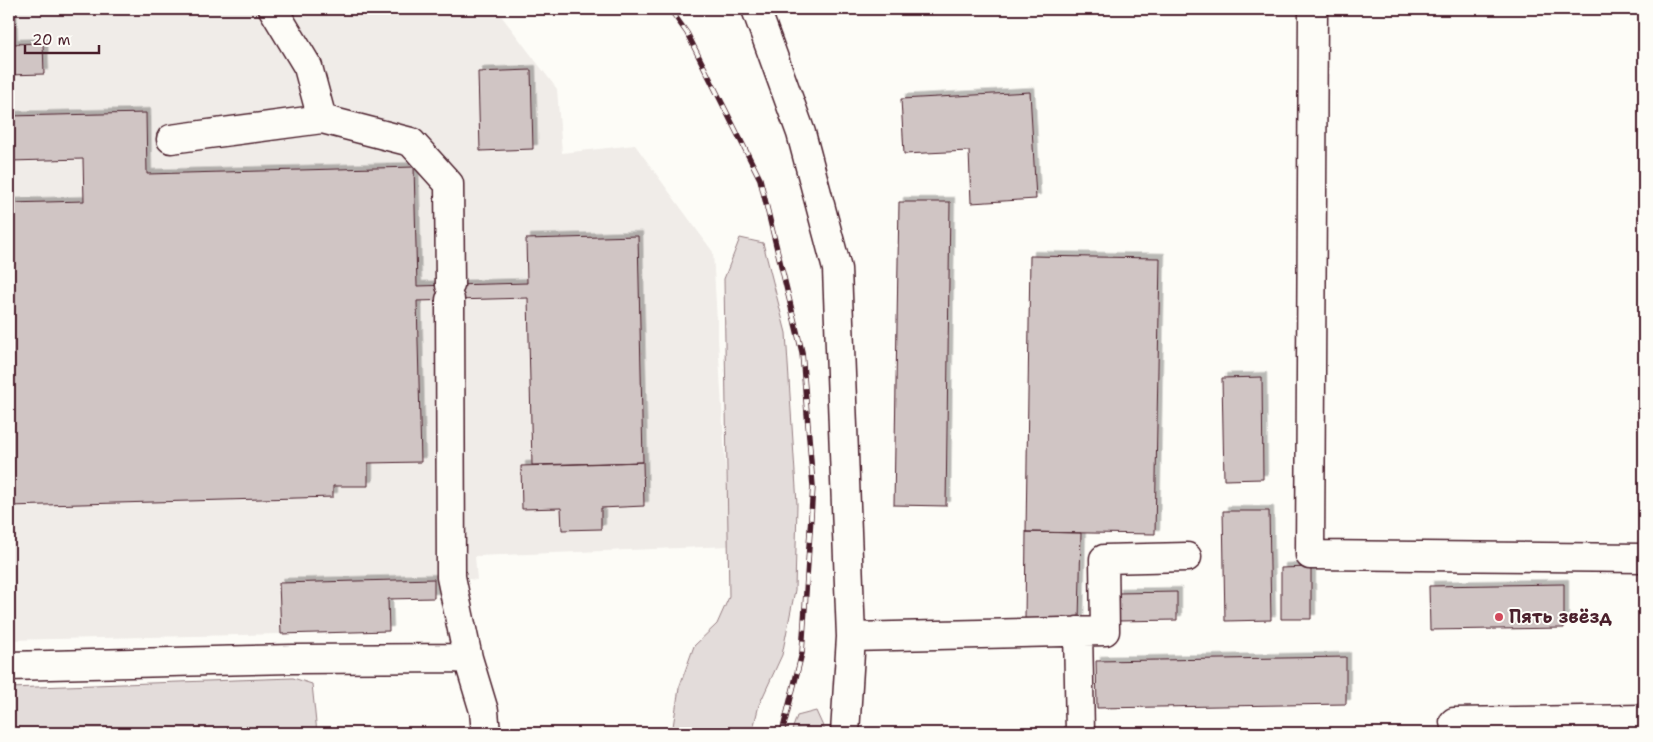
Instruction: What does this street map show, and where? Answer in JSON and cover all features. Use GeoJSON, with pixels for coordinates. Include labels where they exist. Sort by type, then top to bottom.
{"type":"FeatureCollection","features":[{"type":"Feature","properties":{"kind":"lane"},"geometry":{"type":"LineString","coordinates":[[273,9],[308,67],[322,119]]}},
{"type":"Feature","properties":{"kind":"lane"},"geometry":{"type":"LineString","coordinates":[[756,9],[800,133],[837,269],[851,637],[845,733]]}},
{"type":"Feature","properties":{"kind":"lane"},"geometry":{"type":"LineString","coordinates":[[1313,9],[1310,555],[1644,558]]}},
{"type":"Feature","properties":{"kind":"lane"},"geometry":{"type":"LineString","coordinates":[[171,139],[322,119],[411,142],[449,184],[451,577],[468,658],[484,711],[486,733]]}},
{"type":"Feature","properties":{"kind":"lane"},"geometry":{"type":"LineString","coordinates":[[851,637],[1105,631],[1104,559],[1187,557]]}},
{"type":"Feature","properties":{"kind":"lane"},"geometry":{"type":"LineString","coordinates":[[1078,631],[1080,733]]}},
{"type":"Feature","properties":{"kind":"lane"},"geometry":{"type":"LineString","coordinates":[[9,666],[468,658]]}},
{"type":"Feature","properties":{"kind":"lane"},"geometry":{"type":"LineString","coordinates":[[1454,722],[1519,727],[1644,719]]}},
{"type":"Feature","properties":{"kind":"shaded area"},"geometry":{"type":"Polygon","coordinates":[[[9,9],[496,9],[557,89],[562,153],[635,145],[713,252],[730,546],[475,556],[477,580],[451,577],[280,583],[281,634],[9,640],[9,9]]]}},
{"type":"Feature","properties":{"kind":"shaded area"},"geometry":{"type":"Polygon","coordinates":[[[740,238],[763,243],[786,333],[797,504],[795,590],[782,655],[759,705],[752,733],[672,733],[679,688],[694,646],[717,624],[729,597],[724,279],[740,238]]]}},
{"type":"Feature","properties":{"kind":"shaded area"},"geometry":{"type":"Polygon","coordinates":[[[293,678],[312,684],[317,733],[9,733],[9,688],[293,678]]]}},
{"type":"Feature","properties":{"kind":"shaded area"},"geometry":{"type":"Polygon","coordinates":[[[816,711],[826,733],[791,733],[797,716],[816,711]]]}},
{"type":"Feature","properties":{"kind":"building"},"geometry":{"type":"Polygon","coordinates":[[[9,9],[12,9],[13,44],[43,43],[44,74],[9,75],[9,9]]]}},
{"type":"Feature","properties":{"kind":"building"},"geometry":{"type":"Polygon","coordinates":[[[531,70],[533,149],[480,151],[478,72],[531,70]]]}},
{"type":"Feature","properties":{"kind":"building"},"geometry":{"type":"Polygon","coordinates":[[[1030,92],[1036,199],[971,203],[969,151],[904,154],[901,99],[1030,92]]]}},
{"type":"Feature","properties":{"kind":"building"},"geometry":{"type":"Polygon","coordinates":[[[146,113],[147,174],[414,167],[417,286],[527,283],[526,239],[638,236],[643,462],[532,465],[528,298],[417,301],[421,462],[368,463],[368,486],[333,486],[333,497],[9,506],[9,203],[84,201],[83,159],[11,161],[9,116],[146,113]]]}},
{"type":"Feature","properties":{"kind":"building"},"geometry":{"type":"Polygon","coordinates":[[[899,202],[950,202],[946,506],[894,505],[899,202]]]}},
{"type":"Feature","properties":{"kind":"building"},"geometry":{"type":"Polygon","coordinates":[[[1030,256],[1160,258],[1155,534],[1026,532],[1030,256]]]}},
{"type":"Feature","properties":{"kind":"building"},"geometry":{"type":"Polygon","coordinates":[[[1262,377],[1263,479],[1224,480],[1222,378],[1262,377]]]}},
{"type":"Feature","properties":{"kind":"building"},"geometry":{"type":"Polygon","coordinates":[[[643,462],[644,506],[601,508],[601,529],[562,530],[561,508],[522,509],[521,466],[643,462]]]}},
{"type":"Feature","properties":{"kind":"building"},"geometry":{"type":"Polygon","coordinates":[[[1223,511],[1269,511],[1271,620],[1225,621],[1223,511]]]}},
{"type":"Feature","properties":{"kind":"building"},"geometry":{"type":"Polygon","coordinates":[[[1026,532],[1081,533],[1079,620],[1025,619],[1026,532]]]}},
{"type":"Feature","properties":{"kind":"building"},"geometry":{"type":"Polygon","coordinates":[[[1311,567],[1311,619],[1281,619],[1281,568],[1311,567]]]}},
{"type":"Feature","properties":{"kind":"building"},"geometry":{"type":"Polygon","coordinates":[[[434,579],[434,598],[388,599],[389,631],[281,634],[279,583],[434,579]]]}},
{"type":"Feature","properties":{"kind":"building"},"geometry":{"type":"Polygon","coordinates":[[[1564,584],[1564,628],[1430,630],[1429,586],[1564,584]]]}},
{"type":"Feature","properties":{"kind":"building"},"geometry":{"type":"Polygon","coordinates":[[[1177,592],[1177,620],[1117,621],[1117,593],[1177,592]]]}},
{"type":"Feature","properties":{"kind":"building"},"geometry":{"type":"Polygon","coordinates":[[[1346,657],[1346,704],[1097,708],[1096,661],[1346,657]]]}},
{"type":"Feature","properties":{"kind":"railway"},"geometry":{"type":"LineString","coordinates":[[670,9],[687,33],[760,179],[802,352],[813,486],[802,653],[782,733]]}},
{"type":"Feature","properties":{"kind":"place","name":"Пять звёзд"},"geometry":{"type":"Point","coordinates":[1499,617]}}]}
